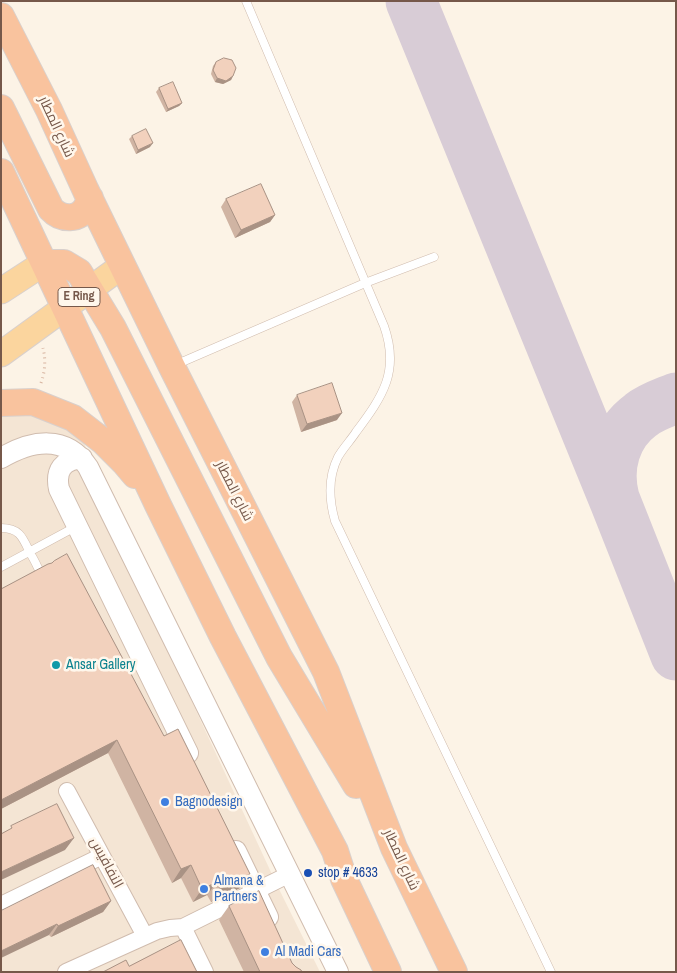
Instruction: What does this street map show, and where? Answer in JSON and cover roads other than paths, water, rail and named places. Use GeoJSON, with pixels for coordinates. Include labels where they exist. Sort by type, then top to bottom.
{"type":"FeatureCollection","features":[{"type":"Feature","properties":{"kind":"highway","name":"شارع المطار"},"geometry":{"type":"LineString","coordinates":[[1,16],[49,110],[122,266],[326,672],[394,848],[454,972]]}},
{"type":"Feature","properties":{"kind":"highway"},"geometry":{"type":"LineString","coordinates":[[1,108],[51,209],[56,215],[69,217],[77,215],[87,207],[90,198]]}},
{"type":"Feature","properties":{"kind":"highway"},"geometry":{"type":"LineString","coordinates":[[1,172],[158,505],[223,637],[335,851],[344,879],[388,972]]}},
{"type":"Feature","properties":{"kind":"highway"},"geometry":{"type":"LineString","coordinates":[[44,263],[64,263],[79,272],[90,289],[113,328],[279,657],[394,848]]}},
{"type":"Feature","properties":{"kind":"highway"},"geometry":{"type":"LineString","coordinates":[[1,403],[33,402],[73,418],[104,442],[124,462],[158,505]]}},
{"type":"Feature","properties":{"kind":"highway"},"geometry":{"type":"LineString","coordinates":[[376,946],[380,972]]}},
{"type":"Feature","properties":{"kind":"main road"},"geometry":{"type":"LineString","coordinates":[[1,291],[44,263]]}},
{"type":"Feature","properties":{"kind":"main road","name":"E Ring"},"geometry":{"type":"LineString","coordinates":[[1,354],[122,266]]}},
{"type":"Feature","properties":{"kind":"street"},"geometry":{"type":"LineString","coordinates":[[1,458],[27,446],[48,443],[66,447],[82,458],[88,467],[338,972]]}},
{"type":"Feature","properties":{"kind":"street"},"geometry":{"type":"LineString","coordinates":[[82,458],[67,462],[62,467],[58,474],[58,489],[194,767]]}},
{"type":"Feature","properties":{"kind":"street","name":"النفافيس"},"geometry":{"type":"LineString","coordinates":[[67,791],[145,936]]}},
{"type":"Feature","properties":{"kind":"street"},"geometry":{"type":"LineString","coordinates":[[230,838],[277,936]]}},
{"type":"Feature","properties":{"kind":"street"},"geometry":{"type":"LineString","coordinates":[[1,905],[102,856]]}},
{"type":"Feature","properties":{"kind":"street"},"geometry":{"type":"LineString","coordinates":[[66,972],[157,931],[183,927],[290,874]]}},
{"type":"Feature","properties":{"kind":"street"},"geometry":{"type":"LineString","coordinates":[[183,927],[205,972]]}},
{"type":"Feature","properties":{"kind":"lane"},"geometry":{"type":"LineString","coordinates":[[246,1],[388,337],[390,349],[389,371],[382,394],[339,456],[332,477],[331,499],[334,515],[551,972]]}},
{"type":"Feature","properties":{"kind":"lane"},"geometry":{"type":"LineString","coordinates":[[172,366],[220,347],[365,283],[434,257]]}},
{"type":"Feature","properties":{"kind":"lane"},"geometry":{"type":"LineString","coordinates":[[1,567],[77,526]]}},
{"type":"Feature","properties":{"kind":"lane"},"geometry":{"type":"LineString","coordinates":[[1,528],[9,528],[20,535],[40,572]]}},
{"type":"Feature","properties":{"kind":"place","name":"Ansar Gallery"},"geometry":{"type":"Point","coordinates":[56,665]}},
{"type":"Feature","properties":{"kind":"place","name":"Bagnodesign"},"geometry":{"type":"Point","coordinates":[165,802]}},
{"type":"Feature","properties":{"kind":"place","name":"stop # 4633"},"geometry":{"type":"Point","coordinates":[308,873]}},
{"type":"Feature","properties":{"kind":"place","name":"Almana & Partners"},"geometry":{"type":"Point","coordinates":[204,889]}},
{"type":"Feature","properties":{"kind":"place","name":"Al Madi Cars"},"geometry":{"type":"Point","coordinates":[265,952]}}]}
